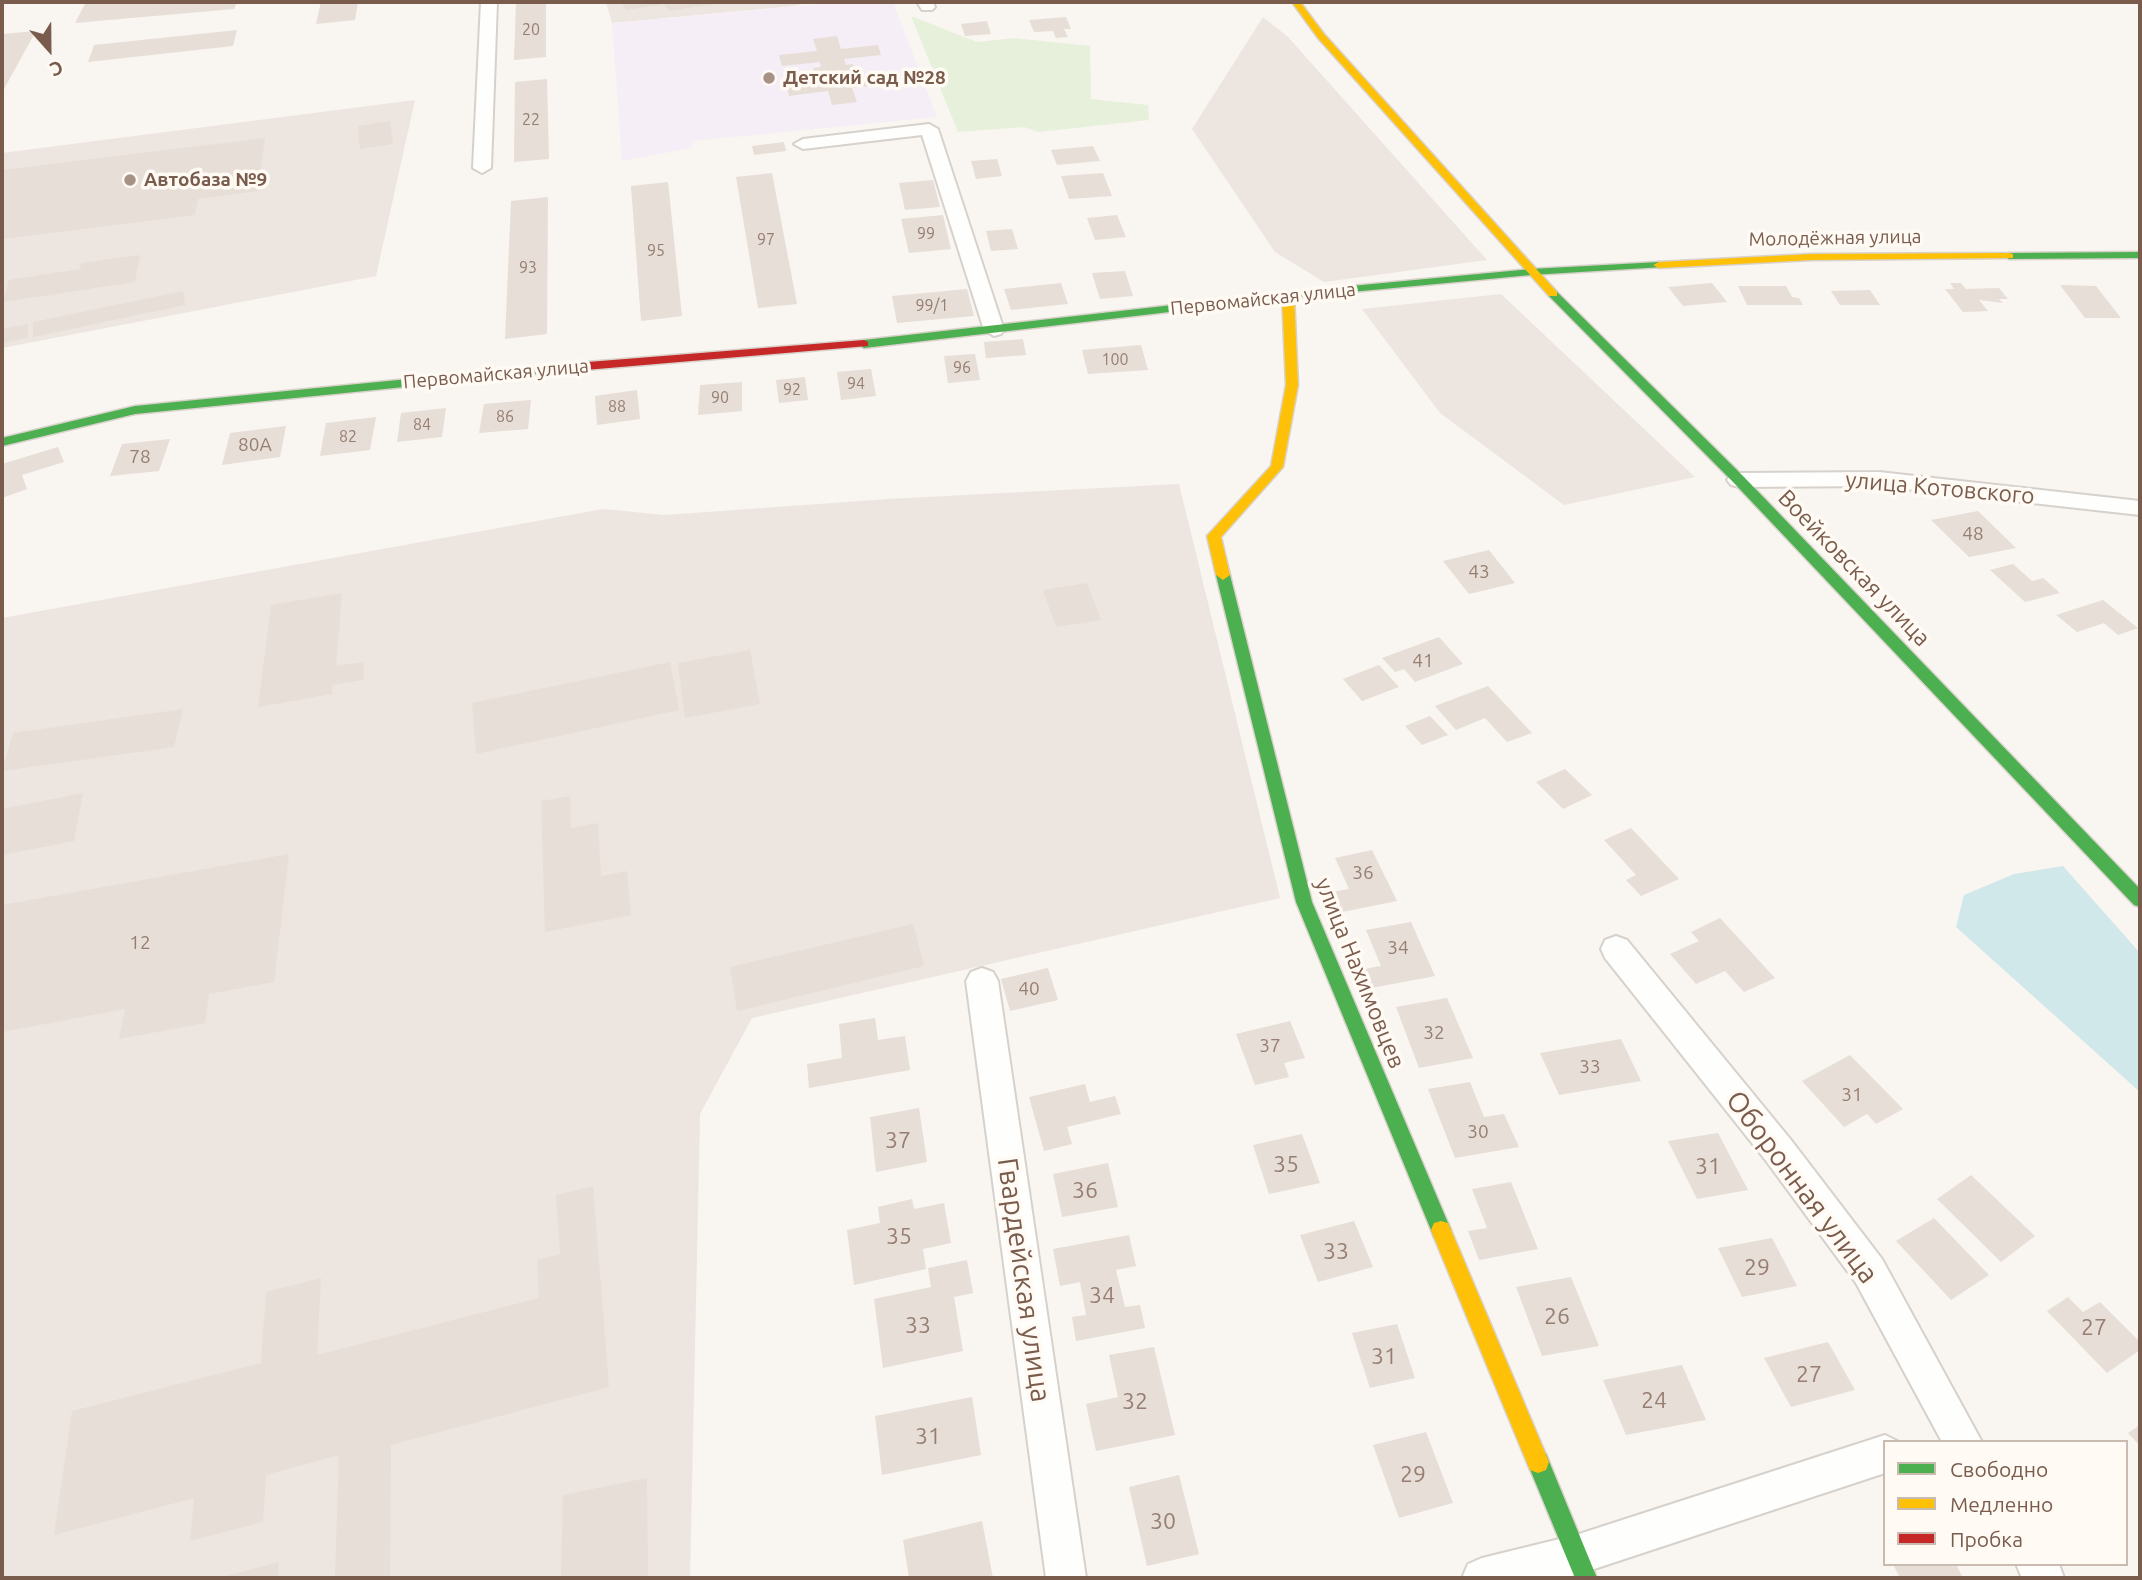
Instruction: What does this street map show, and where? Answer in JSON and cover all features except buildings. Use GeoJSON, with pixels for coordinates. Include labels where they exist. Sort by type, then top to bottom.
{"type":"FeatureCollection","features":[{"type":"Feature","properties":{"kind":"street"},"geometry":{"type":"LineString","coordinates":[[482,168],[489,2]]}},
{"type":"Feature","properties":{"kind":"street","name":"Воейковская улица"},"geometry":{"type":"LineString","coordinates":[[1296,2],[1321,36],[1531,272],[1739,480],[2140,900]]}},
{"type":"Feature","properties":{"kind":"street"},"geometry":{"type":"LineString","coordinates":[[803,144],[929,129],[994,330]]}},
{"type":"Feature","properties":{"kind":"street","name":"Молодёжная улица"},"geometry":{"type":"LineString","coordinates":[[1531,272],[1812,257],[2140,255]]}},
{"type":"Feature","properties":{"kind":"street","name":"Первомайская улица"},"geometry":{"type":"LineString","coordinates":[[2,442],[135,410],[472,375],[727,357],[994,330],[1288,295],[1531,272]]}},
{"type":"Feature","properties":{"kind":"street","name":"улица Нахимовцев"},"geometry":{"type":"LineString","coordinates":[[1288,295],[1292,385],[1277,467],[1214,536],[1226,589],[1304,902],[1581,1566]]}},
{"type":"Feature","properties":{"kind":"street","name":"улица Котовского"},"geometry":{"type":"LineString","coordinates":[[1739,480],[1879,479],[2140,508]]}},
{"type":"Feature","properties":{"kind":"street","name":"Оборонная улица"},"geometry":{"type":"LineString","coordinates":[[1616,949],[1779,1151],[1869,1271],[1962,1440]]}},
{"type":"Feature","properties":{"kind":"street","name":"Гвардейская улица"},"geometry":{"type":"LineString","coordinates":[[982,981],[1066,1578]]}},
{"type":"Feature","properties":{"kind":"street"},"geometry":{"type":"LineString","coordinates":[[1482,1578],[1581,1566],[1883,1455]]}},
{"type":"Feature","properties":{"kind":"shaded area"},"geometry":{"type":"Polygon","coordinates":[[[606,2],[811,2],[794,6],[612,23],[606,2]]]}},
{"type":"Feature","properties":{"kind":"shaded area","name":"Детский сад №28"},"geometry":{"type":"Polygon","coordinates":[[[844,2],[893,2],[937,117],[693,141],[691,148],[622,161],[612,23],[844,2]]]}},
{"type":"Feature","properties":{"kind":"shaded area"},"geometry":{"type":"Polygon","coordinates":[[[1263,17],[1288,37],[1487,260],[1324,282],[1275,252],[1192,129],[1263,17]]]}},
{"type":"Feature","properties":{"kind":"shaded area"},"geometry":{"type":"Polygon","coordinates":[[[415,100],[376,276],[2,348],[2,153],[415,100]]]}},
{"type":"Feature","properties":{"kind":"shaded area"},"geometry":{"type":"Polygon","coordinates":[[[1501,294],[1695,477],[1564,505],[1440,413],[1362,309],[1501,294]]]}},
{"type":"Feature","properties":{"kind":"shaded area"},"geometry":{"type":"Polygon","coordinates":[[[1179,484],[1280,898],[752,1018],[700,1114],[690,1578],[2,1578],[2,618],[603,509],[665,515],[888,499],[1179,484]]]}},
{"type":"Feature","properties":{"kind":"green space"},"geometry":{"type":"Polygon","coordinates":[[[911,16],[977,42],[1014,38],[1090,46],[1091,99],[1148,105],[1149,120],[1038,132],[1024,127],[958,132],[911,16]]]}},
{"type":"Feature","properties":{"kind":"water"},"geometry":{"type":"Polygon","coordinates":[[[2063,866],[2140,953],[2140,1092],[1956,927],[1964,895],[2014,874],[2063,866]]]}},
{"type":"Feature","properties":{"kind":"traffic: fast"},"geometry":{"type":"LineString","coordinates":[[2009,256],[2140,255]]}},
{"type":"Feature","properties":{"kind":"traffic: fast"},"geometry":{"type":"LineString","coordinates":[[864,344],[1288,295],[1531,272],[1659,265]]}},
{"type":"Feature","properties":{"kind":"traffic: fast"},"geometry":{"type":"LineString","coordinates":[[1553,294],[1739,480],[2140,900]]}},
{"type":"Feature","properties":{"kind":"traffic: fast"},"geometry":{"type":"LineString","coordinates":[[2,442],[135,410],[550,369]]}},
{"type":"Feature","properties":{"kind":"traffic: fast"},"geometry":{"type":"LineString","coordinates":[[1223,575],[1304,902],[1441,1230]]}},
{"type":"Feature","properties":{"kind":"traffic: fast"},"geometry":{"type":"LineString","coordinates":[[1538,1462],[1586,1578]]}},
{"type":"Feature","properties":{"kind":"traffic: slow"},"geometry":{"type":"LineString","coordinates":[[1296,2],[1321,36],[1553,294]]}},
{"type":"Feature","properties":{"kind":"traffic: slow"},"geometry":{"type":"LineString","coordinates":[[1659,265],[1812,257],[2009,256]]}},
{"type":"Feature","properties":{"kind":"traffic: slow"},"geometry":{"type":"LineString","coordinates":[[1223,575],[1214,536],[1277,467],[1292,385],[1288,295]]}},
{"type":"Feature","properties":{"kind":"traffic: slow"},"geometry":{"type":"LineString","coordinates":[[1441,1230],[1538,1462]]}},
{"type":"Feature","properties":{"kind":"traffic: jam"},"geometry":{"type":"LineString","coordinates":[[550,369],[864,344]]}},
{"type":"Feature","properties":{"kind":"place","name":"Детский сад №28"},"geometry":{"type":"Point","coordinates":[769,78]}},
{"type":"Feature","properties":{"kind":"place","name":"Автобаза №9"},"geometry":{"type":"Point","coordinates":[130,180]}}]}
